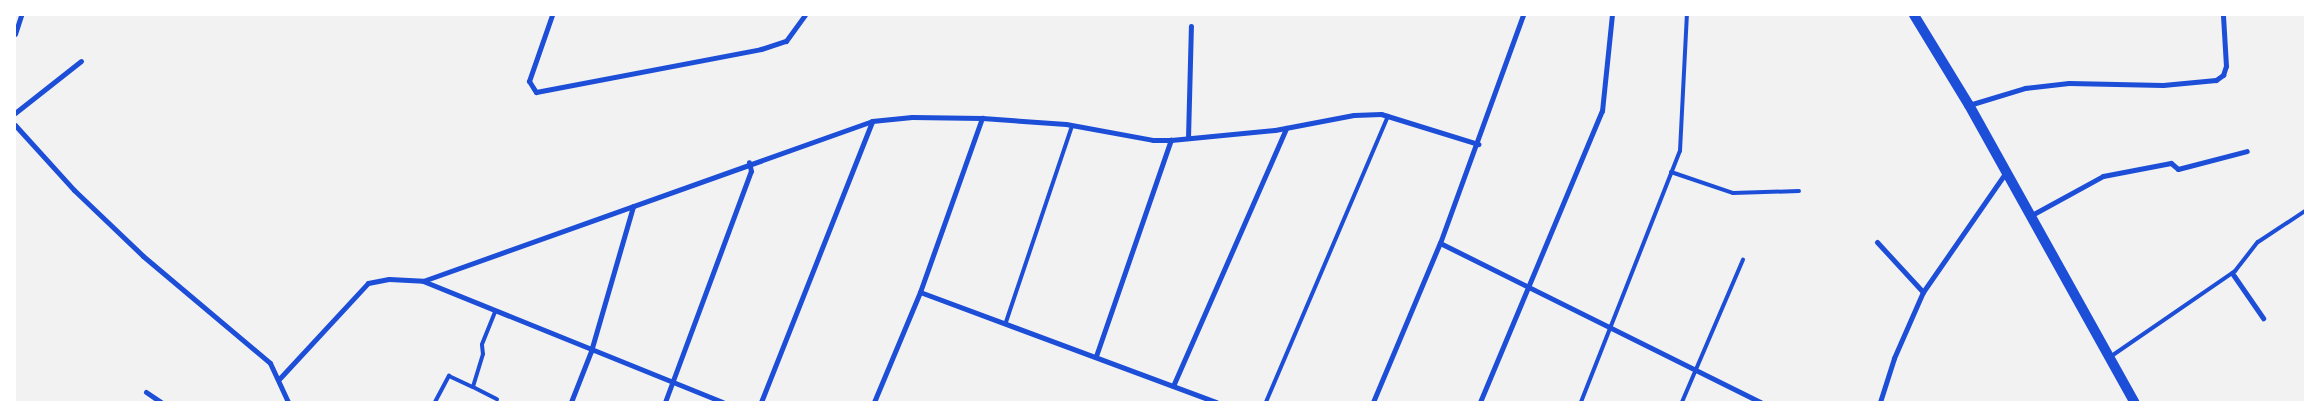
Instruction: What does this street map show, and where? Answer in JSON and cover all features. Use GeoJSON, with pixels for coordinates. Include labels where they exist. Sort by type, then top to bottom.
{"type":"FeatureCollection","features":[{"type":"Feature","properties":{"kind":"main road"},"geometry":{"type":"LineString","coordinates":[[1914,15],[1969,105],[2134,402]]}},
{"type":"Feature","properties":{"kind":"street"},"geometry":{"type":"LineString","coordinates":[[15,34],[21,15]]}},
{"type":"Feature","properties":{"kind":"street"},"geometry":{"type":"LineString","coordinates":[[552,15],[528,81],[536,92],[761,49],[786,40],[804,15]]}},
{"type":"Feature","properties":{"kind":"street"},"geometry":{"type":"LineString","coordinates":[[1373,402],[1440,243],[1478,144],[1522,15]]}},
{"type":"Feature","properties":{"kind":"street"},"geometry":{"type":"LineString","coordinates":[[1480,402],[1527,286],[1602,111],[1612,15]]}},
{"type":"Feature","properties":{"kind":"street"},"geometry":{"type":"LineString","coordinates":[[1969,105],[2026,88],[2069,83],[2163,85],[2216,80],[2224,75],[2226,66],[2223,15]]}},
{"type":"Feature","properties":{"kind":"street"},"geometry":{"type":"LineString","coordinates":[[1188,138],[1191,26]]}},
{"type":"Feature","properties":{"kind":"street"},"geometry":{"type":"LineString","coordinates":[[15,113],[81,61]]}},
{"type":"Feature","properties":{"kind":"street"},"geometry":{"type":"LineString","coordinates":[[423,281],[750,162],[872,121],[912,117],[982,118],[1072,126],[1171,140],[1286,128],[1354,114],[1388,116],[1478,144]]}},
{"type":"Feature","properties":{"kind":"street"},"geometry":{"type":"LineString","coordinates":[[874,402],[920,292],[982,118]]}},
{"type":"Feature","properties":{"kind":"street"},"geometry":{"type":"LineString","coordinates":[[761,402],[872,121]]}},
{"type":"Feature","properties":{"kind":"street"},"geometry":{"type":"LineString","coordinates":[[15,125],[80,197],[143,256],[270,363],[280,378],[288,402]]}},
{"type":"Feature","properties":{"kind":"street"},"geometry":{"type":"LineString","coordinates":[[1173,386],[1286,128]]}},
{"type":"Feature","properties":{"kind":"street"},"geometry":{"type":"LineString","coordinates":[[1096,356],[1171,140]]}},
{"type":"Feature","properties":{"kind":"street"},"geometry":{"type":"LineString","coordinates":[[2030,216],[2103,176],[2171,163],[2178,169],[2247,151]]}},
{"type":"Feature","properties":{"kind":"street"},"geometry":{"type":"LineString","coordinates":[[665,402],[751,171],[750,162]]}},
{"type":"Feature","properties":{"kind":"street"},"geometry":{"type":"LineString","coordinates":[[1880,402],[1894,358],[1923,292],[2006,171]]}},
{"type":"Feature","properties":{"kind":"street"},"geometry":{"type":"LineString","coordinates":[[571,402],[590,351],[633,206]]}},
{"type":"Feature","properties":{"kind":"street"},"geometry":{"type":"LineString","coordinates":[[1877,242],[1923,292]]}},
{"type":"Feature","properties":{"kind":"street"},"geometry":{"type":"LineString","coordinates":[[1440,243],[1761,402]]}},
{"type":"Feature","properties":{"kind":"street"},"geometry":{"type":"LineString","coordinates":[[2232,273],[2262,318]]}},
{"type":"Feature","properties":{"kind":"street"},"geometry":{"type":"LineString","coordinates":[[280,378],[368,282],[389,279],[423,281],[590,351],[722,402]]}},
{"type":"Feature","properties":{"kind":"street"},"geometry":{"type":"LineString","coordinates":[[920,292],[1006,322],[1216,402]]}},
{"type":"Feature","properties":{"kind":"street"},"geometry":{"type":"LineString","coordinates":[[146,392],[161,402]]}},
{"type":"Feature","properties":{"kind":"lane"},"geometry":{"type":"LineString","coordinates":[[1581,402],[1680,151],[1683,122],[1687,15]]}},
{"type":"Feature","properties":{"kind":"lane"},"geometry":{"type":"LineString","coordinates":[[1266,402],[1388,116]]}},
{"type":"Feature","properties":{"kind":"lane"},"geometry":{"type":"LineString","coordinates":[[1006,322],[1072,126]]}},
{"type":"Feature","properties":{"kind":"lane"},"geometry":{"type":"LineString","coordinates":[[1671,172],[1733,193],[1799,191]]}},
{"type":"Feature","properties":{"kind":"lane"},"geometry":{"type":"LineString","coordinates":[[2108,358],[2232,273],[2258,242],[2305,211]]}},
{"type":"Feature","properties":{"kind":"lane"},"geometry":{"type":"LineString","coordinates":[[1682,402],[1743,260]]}},
{"type":"Feature","properties":{"kind":"lane"},"geometry":{"type":"LineString","coordinates":[[473,387],[483,354],[482,345],[495,312]]}},
{"type":"Feature","properties":{"kind":"lane"},"geometry":{"type":"LineString","coordinates":[[435,402],[448,376],[497,399]]}}]}
